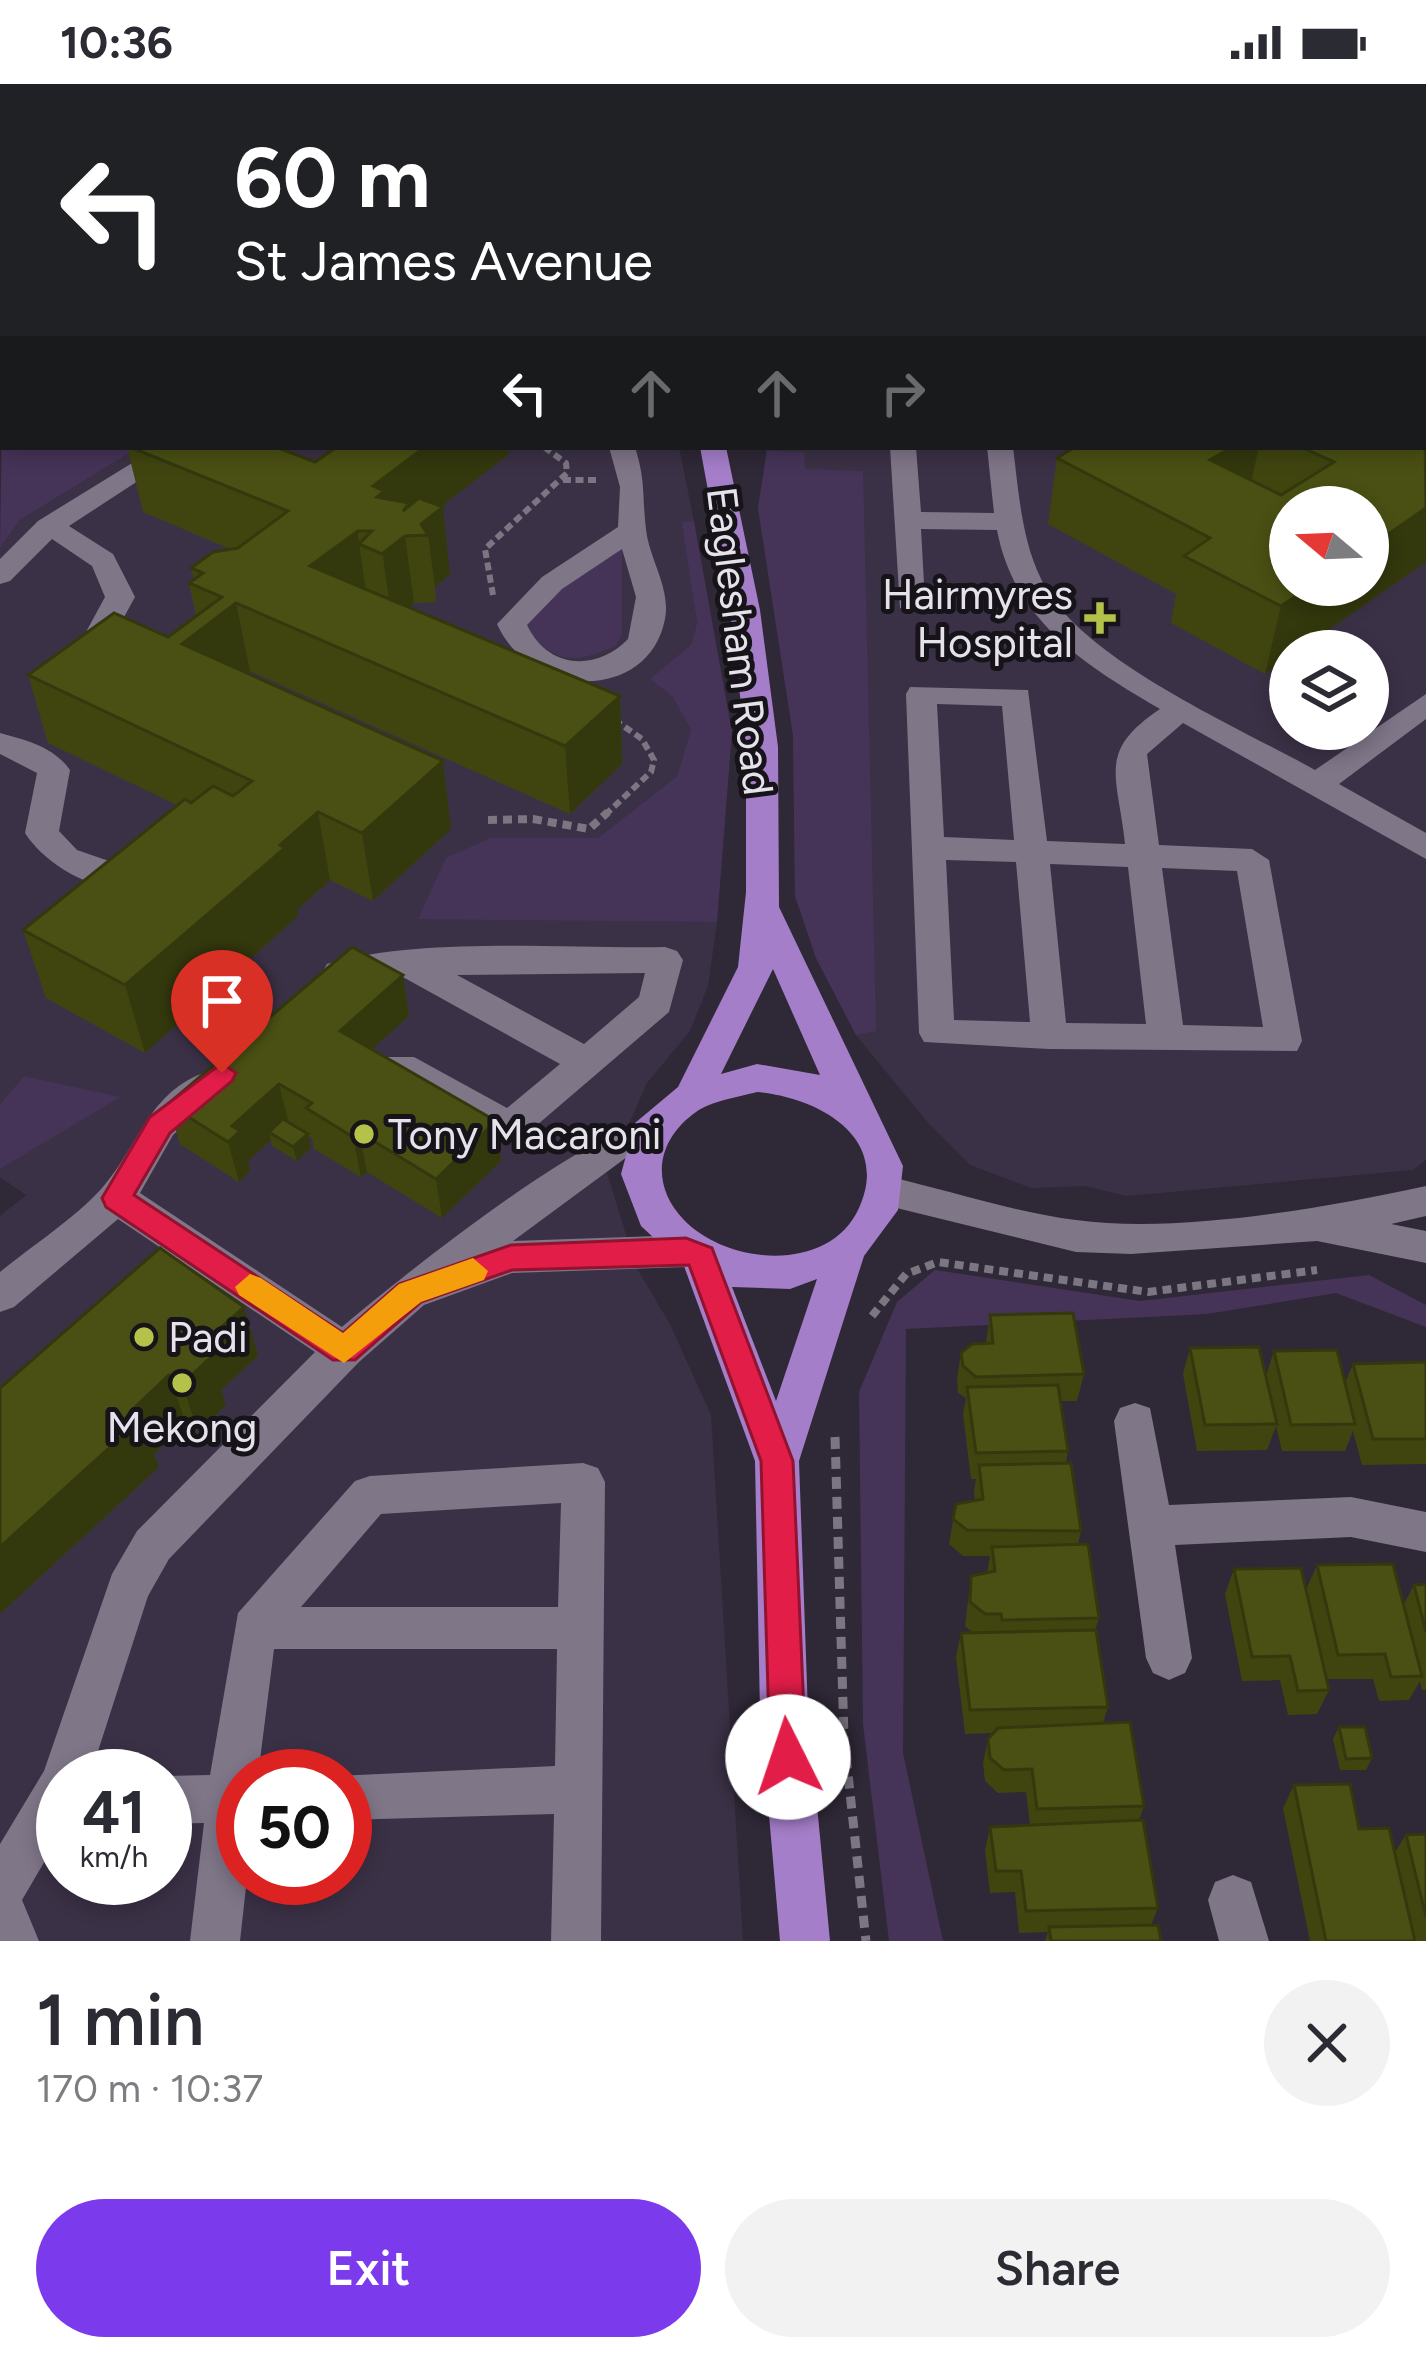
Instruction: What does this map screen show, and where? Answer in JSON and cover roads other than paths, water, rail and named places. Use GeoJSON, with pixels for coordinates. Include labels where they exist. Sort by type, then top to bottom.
{"type":"FeatureCollection","features":[{"type":"Feature","properties":{"kind":"main road","name":"Eaglesham Road"},"geometry":{"type":"LineString","coordinates":[[693,1094],[756,967],[763,907],[762,747],[745,610],[714,450]]}},
{"type":"Feature","properties":{"kind":"main road","name":"Eaglesham Road"},"geometry":{"type":"LineString","coordinates":[[763,907],[854,1110]]}},
{"type":"Feature","properties":{"kind":"main road"},"geometry":{"type":"LineString","coordinates":[[757,1078],[793,1081],[854,1110],[874,1134],[886,1162],[886,1191],[873,1222],[847,1248],[811,1266],[769,1272],[724,1268],[693,1254],[656,1224],[641,1192],[640,1159],[650,1133],[693,1094],[757,1078]]}},
{"type":"Feature","properties":{"kind":"main road"},"geometry":{"type":"LineString","coordinates":[[805,1941],[784,1712],[777,1461],[847,1248]]}},
{"type":"Feature","properties":{"kind":"main road"},"geometry":{"type":"LineString","coordinates":[[693,1254],[777,1461]]}},
{"type":"Feature","properties":{"kind":"street"},"geometry":{"type":"LineString","coordinates":[[0,575],[48,527],[172,450]]}},
{"type":"Feature","properties":{"kind":"street"},"geometry":{"type":"LineString","coordinates":[[623,450],[634,493],[632,530],[647,575],[650,621],[641,643],[628,657],[583,672],[532,660],[517,647],[512,624],[552,584],[632,530]]}},
{"type":"Feature","properties":{"kind":"street"},"geometry":{"type":"LineString","coordinates":[[903,450],[910,602]]}},
{"type":"Feature","properties":{"kind":"street"},"geometry":{"type":"LineString","coordinates":[[1000,450],[1015,561],[1064,633],[1099,661],[1426,848]]}},
{"type":"Feature","properties":{"kind":"street"},"geometry":{"type":"LineString","coordinates":[[908,520],[1010,522]]}},
{"type":"Feature","properties":{"kind":"street"},"geometry":{"type":"LineString","coordinates":[[48,527],[88,544],[110,562],[120,597],[89,654]]}},
{"type":"Feature","properties":{"kind":"street"},"geometry":{"type":"LineString","coordinates":[[929,848],[1033,851],[1142,857],[1252,860],[1284,1041],[938,1034],[921,694],[1016,698],[1033,851],[1049,1036]]}},
{"type":"Feature","properties":{"kind":"street"},"geometry":{"type":"LineString","coordinates":[[1316,785],[1425,706]]}},
{"type":"Feature","properties":{"kind":"street"},"geometry":{"type":"LineString","coordinates":[[1166,1038],[1131,754],[1138,739],[1182,709]]}},
{"type":"Feature","properties":{"kind":"street"},"geometry":{"type":"LineString","coordinates":[[0,743],[29,752],[54,770],[42,833],[65,858],[120,877]]}},
{"type":"Feature","properties":{"kind":"street"},"geometry":{"type":"LineString","coordinates":[[311,998],[344,969],[404,963],[665,960],[656,1003],[510,1127],[401,1066]]}},
{"type":"Feature","properties":{"kind":"street"},"geometry":{"type":"LineString","coordinates":[[404,963],[587,1062]]}},
{"type":"Feature","properties":{"kind":"street"},"geometry":{"type":"LineString","coordinates":[[0,1295],[117,1198],[160,1125],[227,1068]]}},
{"type":"Feature","properties":{"kind":"street"},"geometry":{"type":"LineString","coordinates":[[76,1749],[128,1589],[153,1545],[344,1350],[410,1293],[614,1148],[650,1133]]}},
{"type":"Feature","properties":{"kind":"street"},"geometry":{"type":"LineString","coordinates":[[886,1191],[1076,1236],[1185,1238],[1312,1226],[1426,1201]]}},
{"type":"Feature","properties":{"kind":"street"},"geometry":{"type":"LineString","coordinates":[[117,1198],[344,1350]]}},
{"type":"Feature","properties":{"kind":"street"},"geometry":{"type":"LineString","coordinates":[[1312,1226],[1426,1247]]}},
{"type":"Feature","properties":{"kind":"street"},"geometry":{"type":"LineString","coordinates":[[410,1293],[511,1257],[693,1254]]}},
{"type":"Feature","properties":{"kind":"street"},"geometry":{"type":"LineString","coordinates":[[1135,1421],[1169,1658]]}},
{"type":"Feature","properties":{"kind":"street"},"geometry":{"type":"LineString","coordinates":[[242,1749],[254,1628],[370,1496],[583,1482],[576,1941]]}},
{"type":"Feature","properties":{"kind":"street"},"geometry":{"type":"LineString","coordinates":[[1151,1526],[1351,1517],[1426,1532]]}},
{"type":"Feature","properties":{"kind":"street"},"geometry":{"type":"LineString","coordinates":[[254,1628],[581,1628]]}},
{"type":"Feature","properties":{"kind":"street"},"geometry":{"type":"LineString","coordinates":[[372,1795],[579,1789]]}},
{"type":"Feature","properties":{"kind":"street"},"geometry":{"type":"LineString","coordinates":[[0,1891],[36,1833]]}},
{"type":"Feature","properties":{"kind":"street"},"geometry":{"type":"LineString","coordinates":[[215,1941],[221,1905]]}},
{"type":"Feature","properties":{"kind":"street"},"geometry":{"type":"LineString","coordinates":[[0,1907],[14,1941]]}},
{"type":"Feature","properties":{"kind":"place","name":"Hairmyres Hospital"},"geometry":{"type":"Point","coordinates":[1100,618]}},
{"type":"Feature","properties":{"kind":"place","name":"Tony Macaroni"},"geometry":{"type":"Point","coordinates":[364,1134]}},
{"type":"Feature","properties":{"kind":"place","name":"Padi"},"geometry":{"type":"Point","coordinates":[144,1337]}},
{"type":"Feature","properties":{"kind":"place","name":"Mekong"},"geometry":{"type":"Point","coordinates":[182,1383]}}]}
